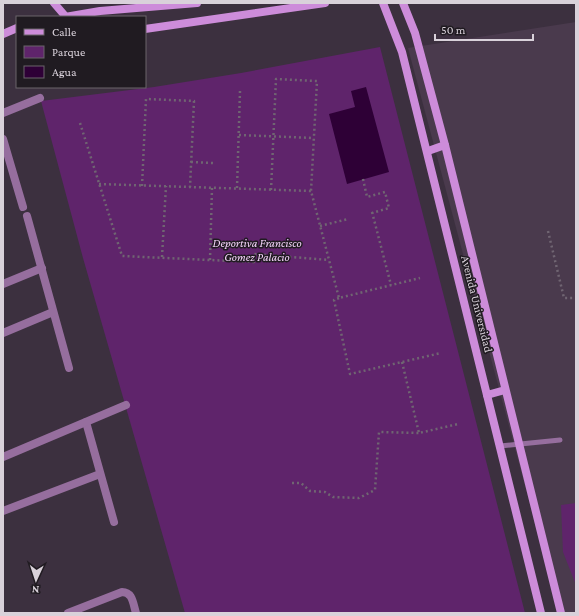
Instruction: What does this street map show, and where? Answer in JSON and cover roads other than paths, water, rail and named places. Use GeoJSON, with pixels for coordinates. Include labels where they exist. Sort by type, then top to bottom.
{"type":"FeatureCollection","features":[{"type":"Feature","properties":{"kind":"street"},"geometry":{"type":"LineString","coordinates":[[54,3],[65,16]]}},
{"type":"Feature","properties":{"kind":"street"},"geometry":{"type":"LineString","coordinates":[[72,16],[100,11],[197,3]]}},
{"type":"Feature","properties":{"kind":"street"},"geometry":{"type":"LineString","coordinates":[[146,29],[325,3]]}},
{"type":"Feature","properties":{"kind":"street","name":"Avenida Universidad"},"geometry":{"type":"LineString","coordinates":[[383,3],[402,52],[428,151],[542,613]]}},
{"type":"Feature","properties":{"kind":"street","name":"Avenida Universidad"},"geometry":{"type":"LineString","coordinates":[[403,3],[419,45],[445,145],[561,613]]}},
{"type":"Feature","properties":{"kind":"street"},"geometry":{"type":"LineString","coordinates":[[3,34],[16,28]]}},
{"type":"Feature","properties":{"kind":"street"},"geometry":{"type":"LineString","coordinates":[[3,113],[40,98]]}},
{"type":"Feature","properties":{"kind":"street"},"geometry":{"type":"LineString","coordinates":[[3,139],[6,161],[23,208]]}},
{"type":"Feature","properties":{"kind":"street"},"geometry":{"type":"LineString","coordinates":[[428,151],[445,145]]}},
{"type":"Feature","properties":{"kind":"street"},"geometry":{"type":"LineString","coordinates":[[28,216],[68,368]]}},
{"type":"Feature","properties":{"kind":"street"},"geometry":{"type":"LineString","coordinates":[[3,284],[42,268]]}},
{"type":"Feature","properties":{"kind":"street"},"geometry":{"type":"LineString","coordinates":[[3,333],[54,312]]}},
{"type":"Feature","properties":{"kind":"street"},"geometry":{"type":"LineString","coordinates":[[487,395],[505,390]]}},
{"type":"Feature","properties":{"kind":"street"},"geometry":{"type":"LineString","coordinates":[[3,457],[126,405]]}},
{"type":"Feature","properties":{"kind":"street"},"geometry":{"type":"LineString","coordinates":[[86,422],[114,522]]}},
{"type":"Feature","properties":{"kind":"street"},"geometry":{"type":"LineString","coordinates":[[3,511],[100,474]]}},
{"type":"Feature","properties":{"kind":"street"},"geometry":{"type":"LineString","coordinates":[[68,613],[122,592],[127,592],[131,595],[136,613]]}},
{"type":"Feature","properties":{"kind":"lane"},"geometry":{"type":"LineString","coordinates":[[500,446],[560,440]]}},
{"type":"Feature","properties":{"kind":"water"},"geometry":{"type":"Polygon","coordinates":[[[366,87],[389,172],[347,184],[329,114],[355,107],[351,91],[366,87]]]}},
{"type":"Feature","properties":{"kind":"park label","name":"Deportiva Francisco Gomez Palacio"},"geometry":{"type":"Point","coordinates":[257,250]}}]}
